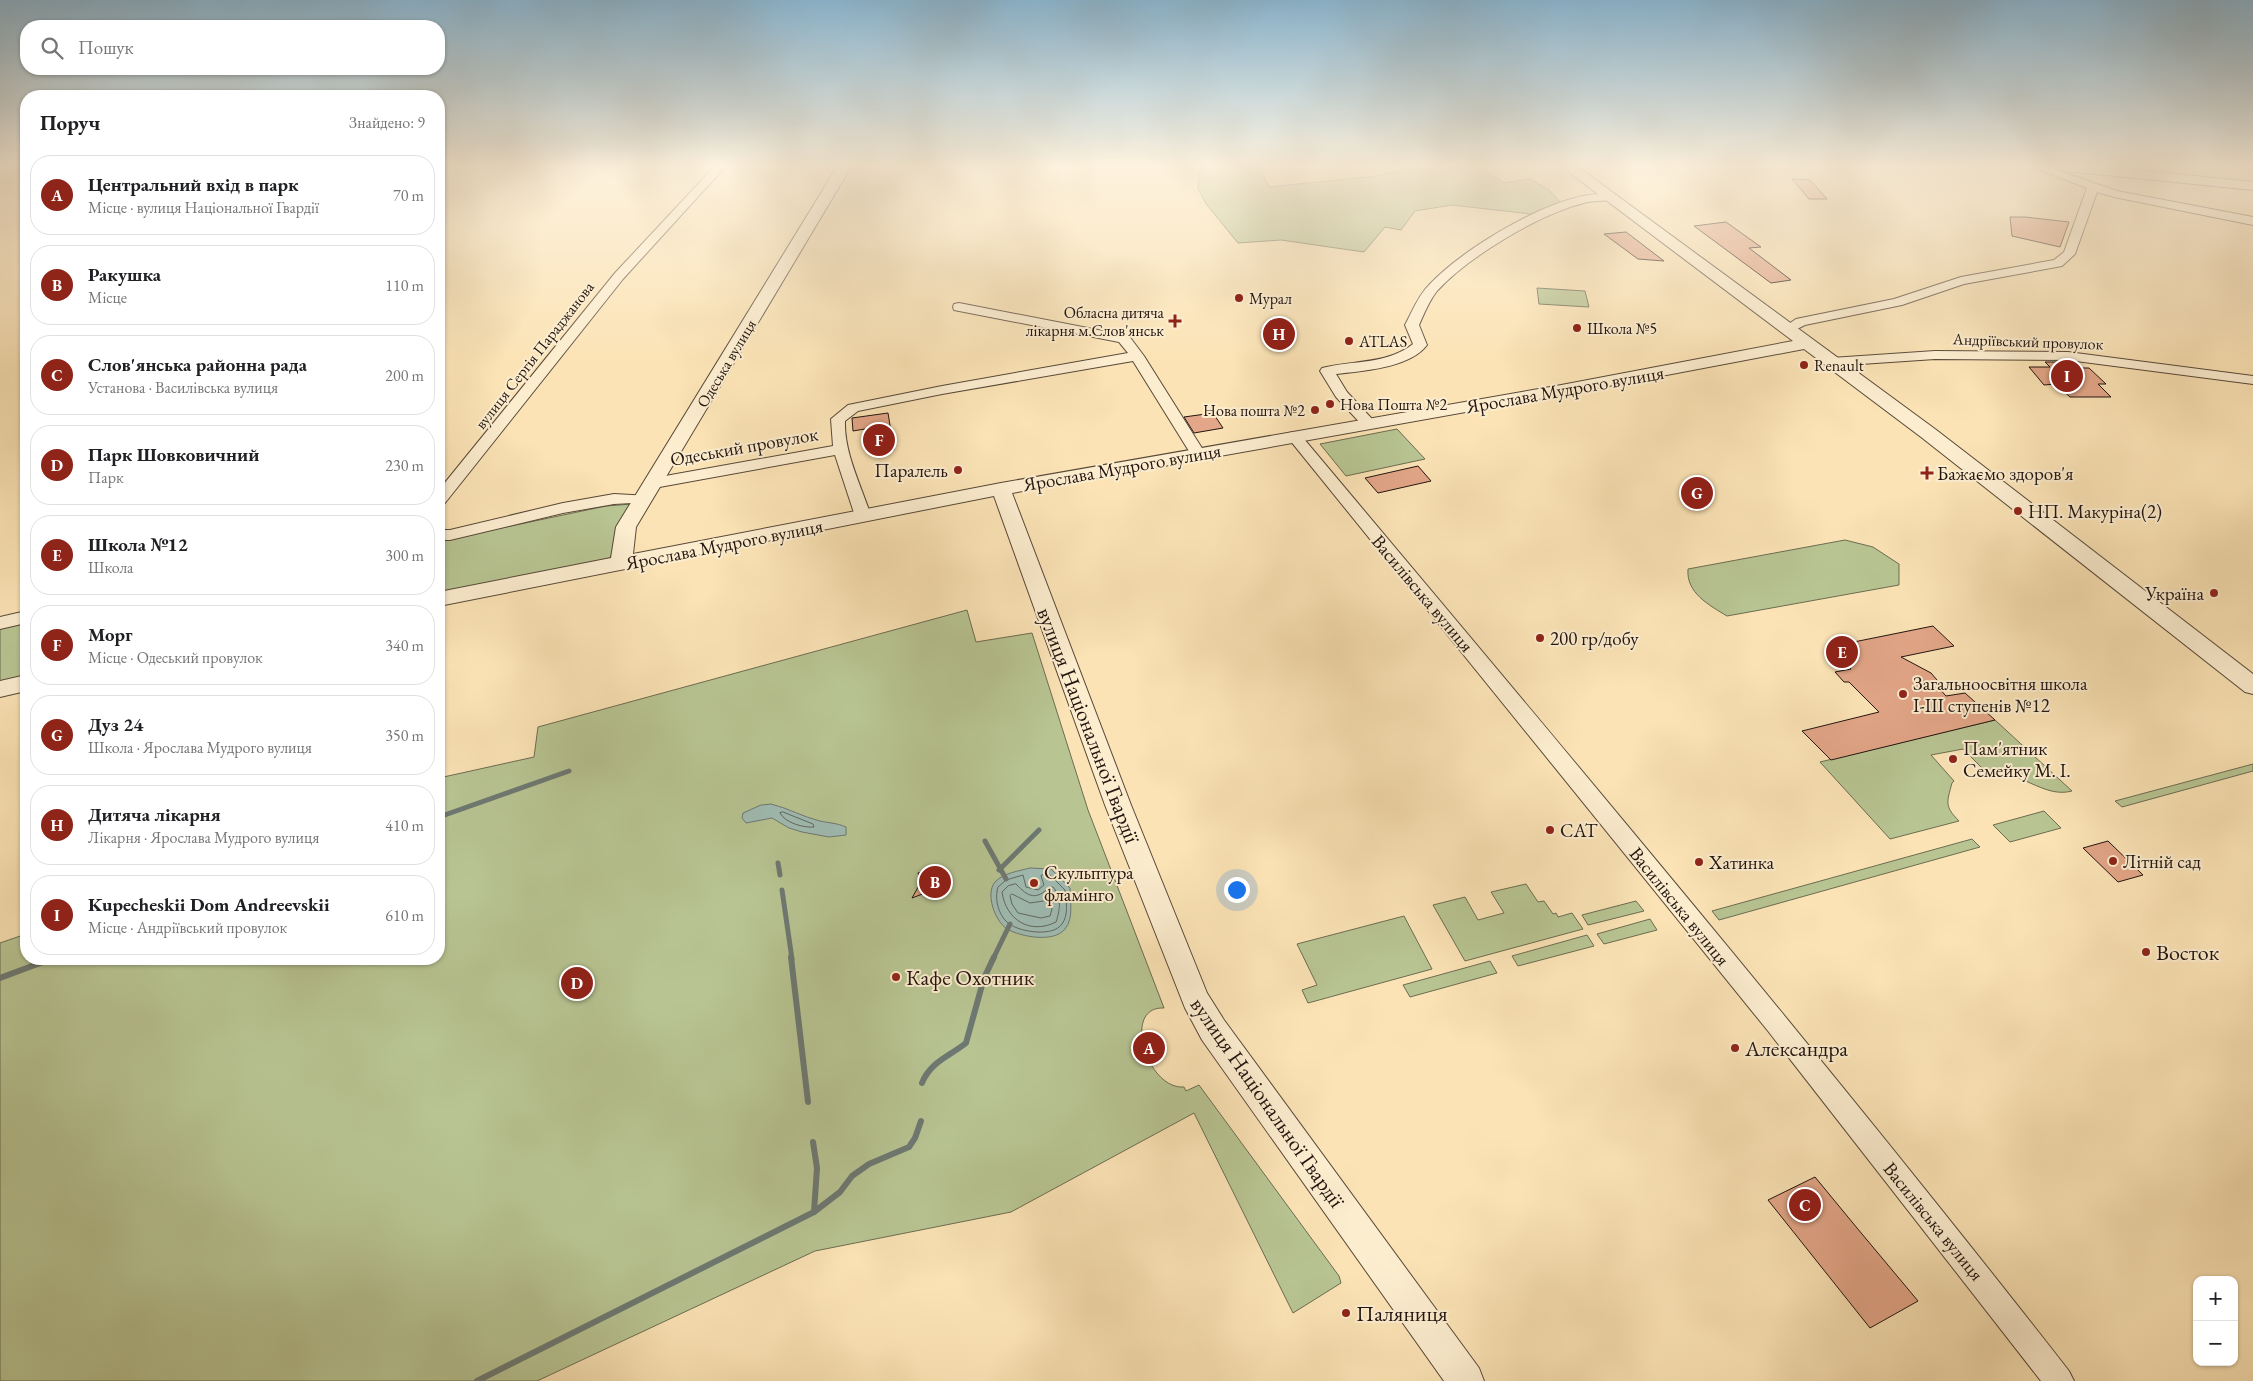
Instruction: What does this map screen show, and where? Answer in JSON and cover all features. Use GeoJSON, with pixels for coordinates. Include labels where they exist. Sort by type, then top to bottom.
{"type":"FeatureCollection","features":[{"type":"Feature","properties":{"kind":"street","name":"вулиця Сергія Параджанова"},"geometry":{"type":"LineString","coordinates":[[445,493],[498,429],[555,353],[621,274],[660,231]]}},
{"type":"Feature","properties":{"kind":"street","name":"Одеська вулиця"},"geometry":{"type":"LineString","coordinates":[[621,564],[626,527],[805,231]]}},
{"type":"Feature","properties":{"kind":"street"},"geometry":{"type":"LineString","coordinates":[[1368,423],[1341,394],[1327,372],[1358,368],[1411,352],[1420,345],[1412,325],[1431,290],[1500,238],[1512,231]]}},
{"type":"Feature","properties":{"kind":"street"},"geometry":{"type":"LineString","coordinates":[[1656,231],[1928,433],[2253,686]]}},
{"type":"Feature","properties":{"kind":"street"},"geometry":{"type":"LineString","coordinates":[[1787,330],[1801,322],[1897,302],[1961,280],[2058,263],[2069,254],[2077,231]]}},
{"type":"Feature","properties":{"kind":"street"},"geometry":{"type":"LineString","coordinates":[[959,307],[1124,339],[1137,356],[1197,453]]}},
{"type":"Feature","properties":{"kind":"street","name":"Ярослава Мудрого вулиця"},"geometry":{"type":"LineString","coordinates":[[445,598],[1001,489],[1556,391],[1806,344]]}},
{"type":"Feature","properties":{"kind":"street","name":"Андріївський провулок"},"geometry":{"type":"LineString","coordinates":[[1831,362],[1935,355],[2068,356],[2180,369],[2253,380]]}},
{"type":"Feature","properties":{"kind":"street"},"geometry":{"type":"LineString","coordinates":[[863,516],[837,427],[838,419],[853,408],[942,390],[1137,356]]}},
{"type":"Feature","properties":{"kind":"street","name":"Василівська вулиця"},"geometry":{"type":"LineString","coordinates":[[1294,436],[1638,854],[1958,1249],[2059,1381]]}},
{"type":"Feature","properties":{"kind":"street","name":"Одеський провулок"},"geometry":{"type":"LineString","coordinates":[[654,483],[842,449]]}},
{"type":"Feature","properties":{"kind":"street","name":"вулиця Національної Гвардії"},"geometry":{"type":"LineString","coordinates":[[1001,489],[1114,796],[1195,999],[1214,1030],[1466,1381]]}},
{"type":"Feature","properties":{"kind":"street"},"geometry":{"type":"LineString","coordinates":[[445,535],[564,508],[614,499],[644,499]]}},
{"type":"Feature","properties":{"kind":"street"},"geometry":{"type":"LineString","coordinates":[[0,623],[20,618]]}},
{"type":"Feature","properties":{"kind":"street"},"geometry":{"type":"LineString","coordinates":[[0,689],[20,684]]}},
{"type":"Feature","properties":{"kind":"green space"},"geometry":{"type":"Polygon","coordinates":[[[1229,231],[1381,231],[1364,252],[1281,240],[1238,243],[1229,231]]]}},
{"type":"Feature","properties":{"kind":"green space"},"geometry":{"type":"Polygon","coordinates":[[[1537,288],[1585,291],[1589,307],[1539,304],[1537,288]]]}},
{"type":"Feature","properties":{"kind":"green space"},"geometry":{"type":"Polygon","coordinates":[[[1397,429],[1425,459],[1346,476],[1320,444],[1397,429]]]}},
{"type":"Feature","properties":{"kind":"green space"},"geometry":{"type":"Polygon","coordinates":[[[633,504],[621,541],[609,559],[590,565],[445,594],[445,539],[606,506],[633,504]]]}},
{"type":"Feature","properties":{"kind":"green space"},"geometry":{"type":"Polygon","coordinates":[[[1845,540],[1873,547],[1899,564],[1899,585],[1727,616],[1695,592],[1688,577],[1688,569],[1845,540]]]}},
{"type":"Feature","properties":{"kind":"green space"},"geometry":{"type":"Polygon","coordinates":[[[967,610],[976,642],[1032,633],[1088,810],[1164,1008],[1151,1011],[1144,1020],[1142,1033],[1144,1048],[1150,1063],[1159,1076],[1171,1084],[1184,1087],[1186,1091],[1199,1085],[1339,1276],[1341,1283],[1293,1313],[1194,1113],[1011,1212],[815,1251],[537,1381],[0,1381],[0,943],[20,936],[20,965],[445,965],[445,777],[534,757],[538,727],[967,610]]]}},
{"type":"Feature","properties":{"kind":"green space"},"geometry":{"type":"Polygon","coordinates":[[[20,623],[20,678],[0,683],[0,627],[20,623]]]}},
{"type":"Feature","properties":{"kind":"green space"},"geometry":{"type":"Polygon","coordinates":[[[1995,720],[2072,791],[2051,791],[2010,775],[1988,774],[1963,749],[1931,755],[1954,781],[1950,789],[1948,804],[1959,821],[1890,839],[1820,762],[1995,720]]]}},
{"type":"Feature","properties":{"kind":"green space"},"geometry":{"type":"Polygon","coordinates":[[[2253,764],[2253,771],[2122,807],[2115,801],[2253,764]]]}},
{"type":"Feature","properties":{"kind":"green space"},"geometry":{"type":"Polygon","coordinates":[[[2044,811],[2061,828],[2010,842],[1993,825],[2044,811]]]}},
{"type":"Feature","properties":{"kind":"green space"},"geometry":{"type":"Polygon","coordinates":[[[1972,839],[1980,847],[1719,920],[1712,911],[1972,839]]]}},
{"type":"Feature","properties":{"kind":"green space"},"geometry":{"type":"Polygon","coordinates":[[[1526,884],[1538,902],[1544,901],[1553,914],[1556,913],[1558,917],[1572,913],[1583,929],[1465,961],[1433,905],[1465,897],[1478,920],[1504,913],[1491,892],[1526,884]]]}},
{"type":"Feature","properties":{"kind":"green space"},"geometry":{"type":"Polygon","coordinates":[[[1636,901],[1644,911],[1588,925],[1582,915],[1636,901]]]}},
{"type":"Feature","properties":{"kind":"green space"},"geometry":{"type":"Polygon","coordinates":[[[1404,916],[1432,969],[1308,1003],[1302,990],[1317,985],[1297,944],[1404,916]]]}},
{"type":"Feature","properties":{"kind":"green space"},"geometry":{"type":"Polygon","coordinates":[[[1650,919],[1657,930],[1604,944],[1597,934],[1650,919]]]}},
{"type":"Feature","properties":{"kind":"green space"},"geometry":{"type":"Polygon","coordinates":[[[1587,935],[1594,946],[1518,966],[1512,956],[1587,935]]]}},
{"type":"Feature","properties":{"kind":"green space"},"geometry":{"type":"Polygon","coordinates":[[[1490,961],[1497,973],[1410,997],[1403,985],[1490,961]]]}},
{"type":"Feature","properties":{"kind":"water"},"geometry":{"type":"Polygon","coordinates":[[[771,804],[820,821],[846,827],[846,835],[829,837],[802,832],[789,828],[772,818],[746,823],[742,818],[743,813],[761,805],[771,804]]]}},
{"type":"Feature","properties":{"kind":"water"},"geometry":{"type":"Polygon","coordinates":[[[1030,868],[1051,869],[1070,888],[1070,920],[1065,929],[1053,936],[1037,937],[1013,932],[1003,925],[995,914],[991,893],[995,882],[1007,874],[1030,868]]]}},
{"type":"Feature","properties":{"kind":"building"},"geometry":{"type":"Polygon","coordinates":[[[1701,231],[1739,231],[1761,247],[1749,248],[1791,280],[1771,283],[1701,231]]]}},
{"type":"Feature","properties":{"kind":"building"},"geometry":{"type":"Polygon","coordinates":[[[2012,231],[2066,231],[2060,247],[2012,236],[2012,231]]]}},
{"type":"Feature","properties":{"kind":"building"},"geometry":{"type":"Polygon","coordinates":[[[1626,232],[1664,261],[1638,259],[1604,234],[1626,232]]]}},
{"type":"Feature","properties":{"kind":"building"},"geometry":{"type":"Polygon","coordinates":[[[2045,362],[2067,362],[2073,368],[2089,368],[2106,384],[2098,384],[2111,397],[2070,397],[2056,384],[2044,385],[2029,367],[2050,367],[2045,362]]]}},
{"type":"Feature","properties":{"kind":"building"},"geometry":{"type":"Polygon","coordinates":[[[888,413],[894,450],[868,453],[865,429],[853,431],[852,418],[888,413]]]}},
{"type":"Feature","properties":{"kind":"building"},"geometry":{"type":"Polygon","coordinates":[[[1213,413],[1223,428],[1194,433],[1184,417],[1213,413]]]}},
{"type":"Feature","properties":{"kind":"building"},"geometry":{"type":"Polygon","coordinates":[[[1418,466],[1431,481],[1378,493],[1365,478],[1418,466]]]}},
{"type":"Feature","properties":{"kind":"building","name":"Загальноосвітня школа І-ІІІ ступенів №12"},"geometry":{"type":"Polygon","coordinates":[[[1933,626],[1954,646],[1901,657],[1931,673],[1937,680],[1938,687],[1946,696],[1965,693],[1995,720],[1831,760],[1802,731],[1879,712],[1849,682],[1844,682],[1835,672],[1851,669],[1829,647],[1933,626]]]}},
{"type":"Feature","properties":{"kind":"building","name":"Літній сад"},"geometry":{"type":"Polygon","coordinates":[[[2108,841],[2143,875],[2118,882],[2083,848],[2108,841]]]}},
{"type":"Feature","properties":{"kind":"building"},"geometry":{"type":"Polygon","coordinates":[[[939,866],[947,888],[933,890],[912,898],[921,882],[918,873],[939,866]]]}},
{"type":"Feature","properties":{"kind":"building"},"geometry":{"type":"Polygon","coordinates":[[[1815,1177],[1918,1301],[1870,1328],[1768,1200],[1815,1177]]]}},
{"type":"Feature","properties":{"kind":"waterway"},"geometry":{"type":"LineString","coordinates":[[445,815],[569,771]]}},
{"type":"Feature","properties":{"kind":"waterway"},"geometry":{"type":"LineString","coordinates":[[1000,869],[1039,830]]}},
{"type":"Feature","properties":{"kind":"waterway"},"geometry":{"type":"LineString","coordinates":[[985,841],[1000,869]]}},
{"type":"Feature","properties":{"kind":"waterway"},"geometry":{"type":"LineString","coordinates":[[778,863],[780,875]]}},
{"type":"Feature","properties":{"kind":"waterway"},"geometry":{"type":"LineString","coordinates":[[1000,869],[1006,879]]}},
{"type":"Feature","properties":{"kind":"waterway"},"geometry":{"type":"LineString","coordinates":[[782,890],[792,959]]}},
{"type":"Feature","properties":{"kind":"waterway"},"geometry":{"type":"LineString","coordinates":[[993,959],[1010,924]]}},
{"type":"Feature","properties":{"kind":"waterway"},"geometry":{"type":"LineString","coordinates":[[791,957],[808,1102]]}},
{"type":"Feature","properties":{"kind":"waterway"},"geometry":{"type":"LineString","coordinates":[[922,1083],[935,1065],[966,1043],[984,978],[994,957]]}},
{"type":"Feature","properties":{"kind":"waterway"},"geometry":{"type":"LineString","coordinates":[[0,978],[35,965]]}},
{"type":"Feature","properties":{"kind":"waterway"},"geometry":{"type":"LineString","coordinates":[[814,1212],[840,1192],[852,1176],[869,1164],[909,1147],[915,1138],[921,1121]]}},
{"type":"Feature","properties":{"kind":"waterway"},"geometry":{"type":"LineString","coordinates":[[813,1142],[817,1168],[814,1212]]}},
{"type":"Feature","properties":{"kind":"waterway"},"geometry":{"type":"LineString","coordinates":[[477,1381],[814,1212]]}},
{"type":"Feature","properties":{"kind":"place","name":"Мурал"},"geometry":{"type":"Point","coordinates":[1239,298]}},
{"type":"Feature","properties":{"kind":"place","name":"Обласна дитяча лікарня м.Слов'янськ"},"geometry":{"type":"Point","coordinates":[1175,321]}},
{"type":"Feature","properties":{"kind":"place","name":"Школа №5"},"geometry":{"type":"Point","coordinates":[1577,328]}},
{"type":"Feature","properties":{"kind":"place","name":"Дитяча лікарня"},"geometry":{"type":"Point","coordinates":[1279,334]}},
{"type":"Feature","properties":{"kind":"place","name":"ATLAS"},"geometry":{"type":"Point","coordinates":[1349,341]}},
{"type":"Feature","properties":{"kind":"place","name":"Renault"},"geometry":{"type":"Point","coordinates":[1804,365]}},
{"type":"Feature","properties":{"kind":"place","name":"Kupecheskii Dom Andreevskii"},"geometry":{"type":"Point","coordinates":[2067,376]}},
{"type":"Feature","properties":{"kind":"place","name":"Нова Пошта №2"},"geometry":{"type":"Point","coordinates":[1330,404]}},
{"type":"Feature","properties":{"kind":"place","name":"Нова пошта №2"},"geometry":{"type":"Point","coordinates":[1315,410]}},
{"type":"Feature","properties":{"kind":"place","name":"Морг"},"geometry":{"type":"Point","coordinates":[879,440]}},
{"type":"Feature","properties":{"kind":"place","name":"Паралель"},"geometry":{"type":"Point","coordinates":[958,470]}},
{"type":"Feature","properties":{"kind":"place","name":"Бажаємо здоров'я"},"geometry":{"type":"Point","coordinates":[1927,473]}},
{"type":"Feature","properties":{"kind":"place","name":"Дуз 24"},"geometry":{"type":"Point","coordinates":[1697,493]}},
{"type":"Feature","properties":{"kind":"place","name":"НП. Макуріна(2)"},"geometry":{"type":"Point","coordinates":[2018,511]}},
{"type":"Feature","properties":{"kind":"place","name":"Україна"},"geometry":{"type":"Point","coordinates":[2214,593]}},
{"type":"Feature","properties":{"kind":"place","name":"200 гр/добу"},"geometry":{"type":"Point","coordinates":[1540,638]}},
{"type":"Feature","properties":{"kind":"place","name":"Школа №12"},"geometry":{"type":"Point","coordinates":[1842,652]}},
{"type":"Feature","properties":{"kind":"place","name":"Загальноосвітня школа І-ІІІ ступенів №12"},"geometry":{"type":"Point","coordinates":[1903,694]}},
{"type":"Feature","properties":{"kind":"place","name":"Пам'ятник Семейку М. І."},"geometry":{"type":"Point","coordinates":[1953,759]}},
{"type":"Feature","properties":{"kind":"place","name":"САТ"},"geometry":{"type":"Point","coordinates":[1550,830]}},
{"type":"Feature","properties":{"kind":"place","name":"Літній сад"},"geometry":{"type":"Point","coordinates":[2113,861]}},
{"type":"Feature","properties":{"kind":"place","name":"Хатинка"},"geometry":{"type":"Point","coordinates":[1699,862]}},
{"type":"Feature","properties":{"kind":"place","name":"Ракушка"},"geometry":{"type":"Point","coordinates":[935,882]}},
{"type":"Feature","properties":{"kind":"place","name":"Скульптура фламінго"},"geometry":{"type":"Point","coordinates":[1034,883]}},
{"type":"Feature","properties":{"kind":"place","name":"Восток"},"geometry":{"type":"Point","coordinates":[2146,952]}},
{"type":"Feature","properties":{"kind":"place","name":"Кафе Охотник"},"geometry":{"type":"Point","coordinates":[896,977]}},
{"type":"Feature","properties":{"kind":"place","name":"Парк Шовковичний"},"geometry":{"type":"Point","coordinates":[577,983]}},
{"type":"Feature","properties":{"kind":"place","name":"Центральний вхід в парк"},"geometry":{"type":"Point","coordinates":[1149,1048]}},
{"type":"Feature","properties":{"kind":"place","name":"Александра"},"geometry":{"type":"Point","coordinates":[1735,1048]}},
{"type":"Feature","properties":{"kind":"place","name":"Слов'янська районна рада"},"geometry":{"type":"Point","coordinates":[1805,1205]}},
{"type":"Feature","properties":{"kind":"place","name":"Паляниця"},"geometry":{"type":"Point","coordinates":[1346,1313]}}]}
